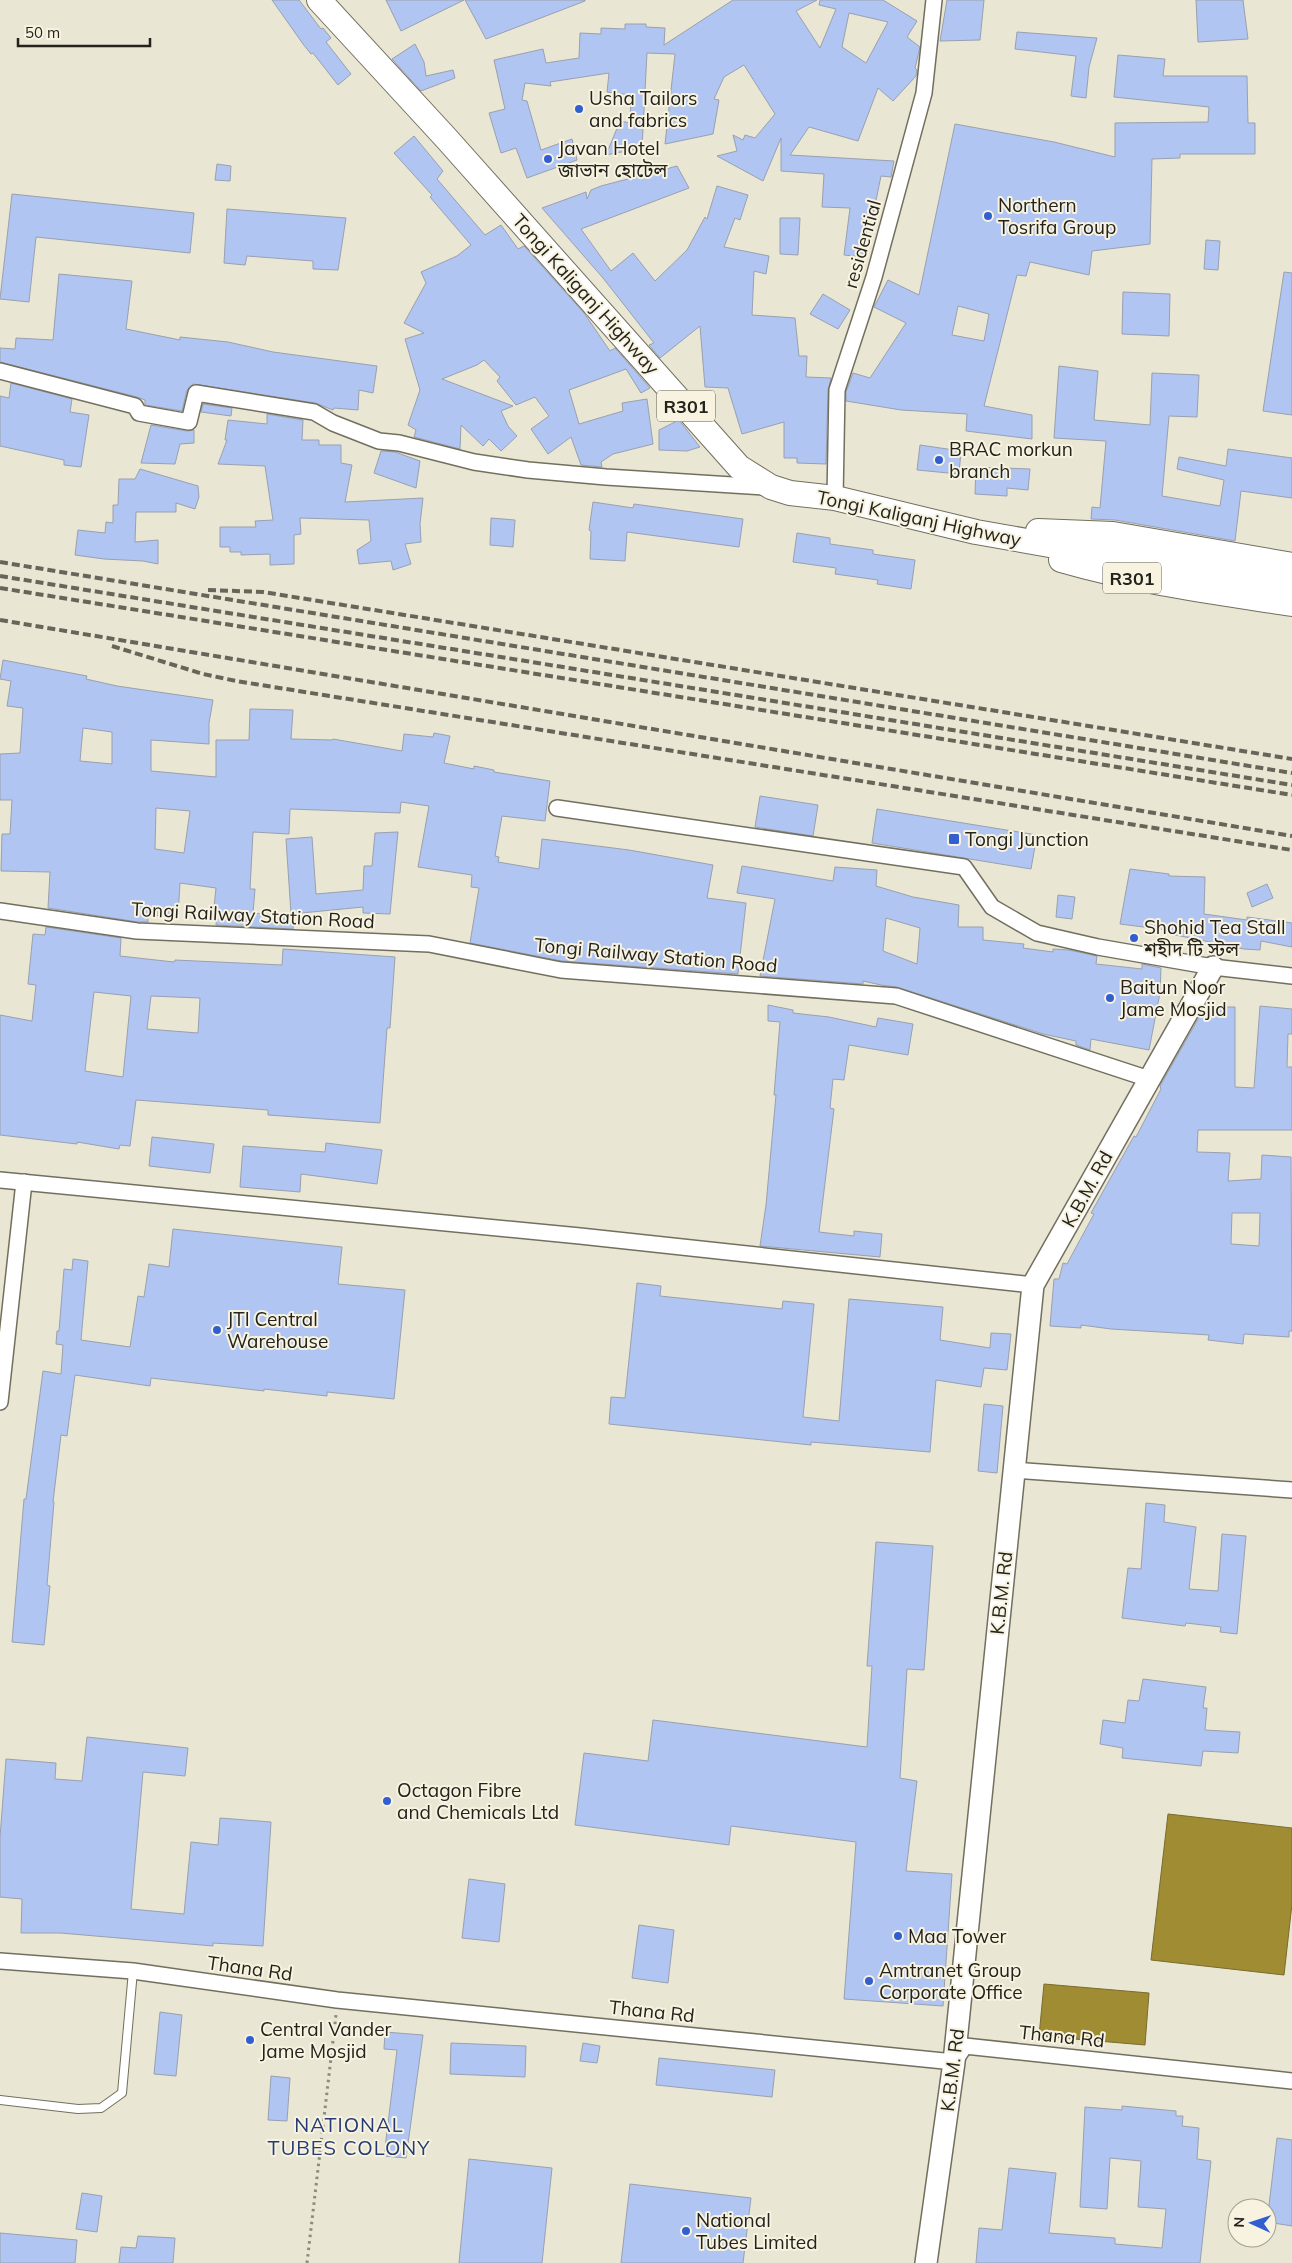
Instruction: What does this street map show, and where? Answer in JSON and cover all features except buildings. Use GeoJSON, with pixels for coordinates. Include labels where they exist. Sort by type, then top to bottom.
{"type":"FeatureCollection","features":[{"type":"Feature","properties":{"kind":"main road","name":"Tongi Kaliganj Highway"},"geometry":{"type":"LineString","coordinates":[[319,0],[446,138],[740,467],[772,487],[790,492],[834,498],[976,532],[1191,570],[1292,584]]}},
{"type":"Feature","properties":{"kind":"main road","name":"R301"},"geometry":{"type":"LineString","coordinates":[[976,532],[1054,530],[1113,534],[1292,565]]}},
{"type":"Feature","properties":{"kind":"main road","name":"R301"},"geometry":{"type":"LineString","coordinates":[[976,532],[1052,558],[1105,573],[1162,584],[1292,604]]}},
{"type":"Feature","properties":{"kind":"street","name":"residential"},"geometry":{"type":"LineString","coordinates":[[834,498],[837,390],[874,277],[924,93],[934,0]]}},
{"type":"Feature","properties":{"kind":"street"},"geometry":{"type":"LineString","coordinates":[[0,371],[135,406],[139,413],[189,422],[196,393],[314,412],[333,423],[379,441],[399,443],[474,462],[528,470],[606,477],[772,487]]}},
{"type":"Feature","properties":{"kind":"street"},"geometry":{"type":"LineString","coordinates":[[557,808],[964,867],[992,907],[1037,933],[1098,947],[1213,967],[1292,976]]}},
{"type":"Feature","properties":{"kind":"street","name":"Tongi Railway Station Road"},"geometry":{"type":"LineString","coordinates":[[0,911],[136,932],[429,944],[561,970],[896,996],[1149,1079]]}},
{"type":"Feature","properties":{"kind":"street","name":"K.B.M. Rd"},"geometry":{"type":"LineString","coordinates":[[926,2263],[954,2062],[1032,1284],[1213,967]]}},
{"type":"Feature","properties":{"kind":"street"},"geometry":{"type":"LineString","coordinates":[[0,1180],[580,1236],[1032,1284]]}},
{"type":"Feature","properties":{"kind":"street"},"geometry":{"type":"LineString","coordinates":[[0,1402],[24,1182]]}},
{"type":"Feature","properties":{"kind":"street"},"geometry":{"type":"LineString","coordinates":[[1013,1470],[1292,1490]]}},
{"type":"Feature","properties":{"kind":"street","name":"Thana Rd"},"geometry":{"type":"LineString","coordinates":[[0,1961],[133,1971],[337,2000],[954,2062],[965,2046],[1292,2081]]}},
{"type":"Feature","properties":{"kind":"lane"},"geometry":{"type":"LineString","coordinates":[[0,2100],[78,2109],[101,2108],[122,2092],[133,1971]]}},
{"type":"Feature","properties":{"kind":"path"},"geometry":{"type":"LineString","coordinates":[[307,2263],[337,2000]]}},
{"type":"Feature","properties":{"kind":"shaded area"},"geometry":{"type":"Polygon","coordinates":[[[1168,1814],[1292,1828],[1292,1904],[1284,1975],[1151,1960],[1168,1814]]]}},
{"type":"Feature","properties":{"kind":"shaded area"},"geometry":{"type":"Polygon","coordinates":[[[1044,1984],[1149,1993],[1145,2045],[1039,2036],[1044,1984]]]}},
{"type":"Feature","properties":{"kind":"railway"},"geometry":{"type":"LineString","coordinates":[[0,562],[1292,773]]}},
{"type":"Feature","properties":{"kind":"railway"},"geometry":{"type":"LineString","coordinates":[[0,576],[1292,785]]}},
{"type":"Feature","properties":{"kind":"railway"},"geometry":{"type":"LineString","coordinates":[[0,588],[1292,795]]}},
{"type":"Feature","properties":{"kind":"railway"},"geometry":{"type":"LineString","coordinates":[[208,590],[263,592],[1292,759]]}},
{"type":"Feature","properties":{"kind":"railway"},"geometry":{"type":"LineString","coordinates":[[0,620],[1292,836]]}},
{"type":"Feature","properties":{"kind":"railway"},"geometry":{"type":"LineString","coordinates":[[112,646],[203,674],[236,681],[1292,850]]}},
{"type":"Feature","properties":{"kind":"place","name":"Usha Tailors and fabrics"},"geometry":{"type":"Point","coordinates":[579,109]}},
{"type":"Feature","properties":{"kind":"place","name":"Javan Hotel জাভান হোটেল"},"geometry":{"type":"Point","coordinates":[548,159]}},
{"type":"Feature","properties":{"kind":"place","name":"Northern Tosrifa Group"},"geometry":{"type":"Point","coordinates":[988,216]}},
{"type":"Feature","properties":{"kind":"place","name":"BRAC morkun branch"},"geometry":{"type":"Point","coordinates":[939,460]}},
{"type":"Feature","properties":{"kind":"place","name":"Tongi Junction"},"geometry":{"type":"Point","coordinates":[954,839]}},
{"type":"Feature","properties":{"kind":"place","name":"Shohid Tea Stall শহীদ টি স্টল"},"geometry":{"type":"Point","coordinates":[1134,938]}},
{"type":"Feature","properties":{"kind":"place","name":"Baitun Noor Jame Mosjid"},"geometry":{"type":"Point","coordinates":[1110,998]}},
{"type":"Feature","properties":{"kind":"place","name":"JTI Central Warehouse"},"geometry":{"type":"Point","coordinates":[217,1330]}},
{"type":"Feature","properties":{"kind":"place","name":"Octagon Fibre and Chemicals Ltd"},"geometry":{"type":"Point","coordinates":[387,1801]}},
{"type":"Feature","properties":{"kind":"place","name":"Maa Tower"},"geometry":{"type":"Point","coordinates":[898,1936]}},
{"type":"Feature","properties":{"kind":"place","name":"Amtranet Group Corporate Office"},"geometry":{"type":"Point","coordinates":[869,1981]}},
{"type":"Feature","properties":{"kind":"place","name":"Central Vander Jame Mosjid"},"geometry":{"type":"Point","coordinates":[250,2040]}},
{"type":"Feature","properties":{"kind":"place","name":"National Tubes Limited"},"geometry":{"type":"Point","coordinates":[686,2231]}},
{"type":"Feature","properties":{"kind":"district","name":"NATIONAL TUBES COLONY"},"geometry":{"type":"Point","coordinates":[349,2136]}}]}
